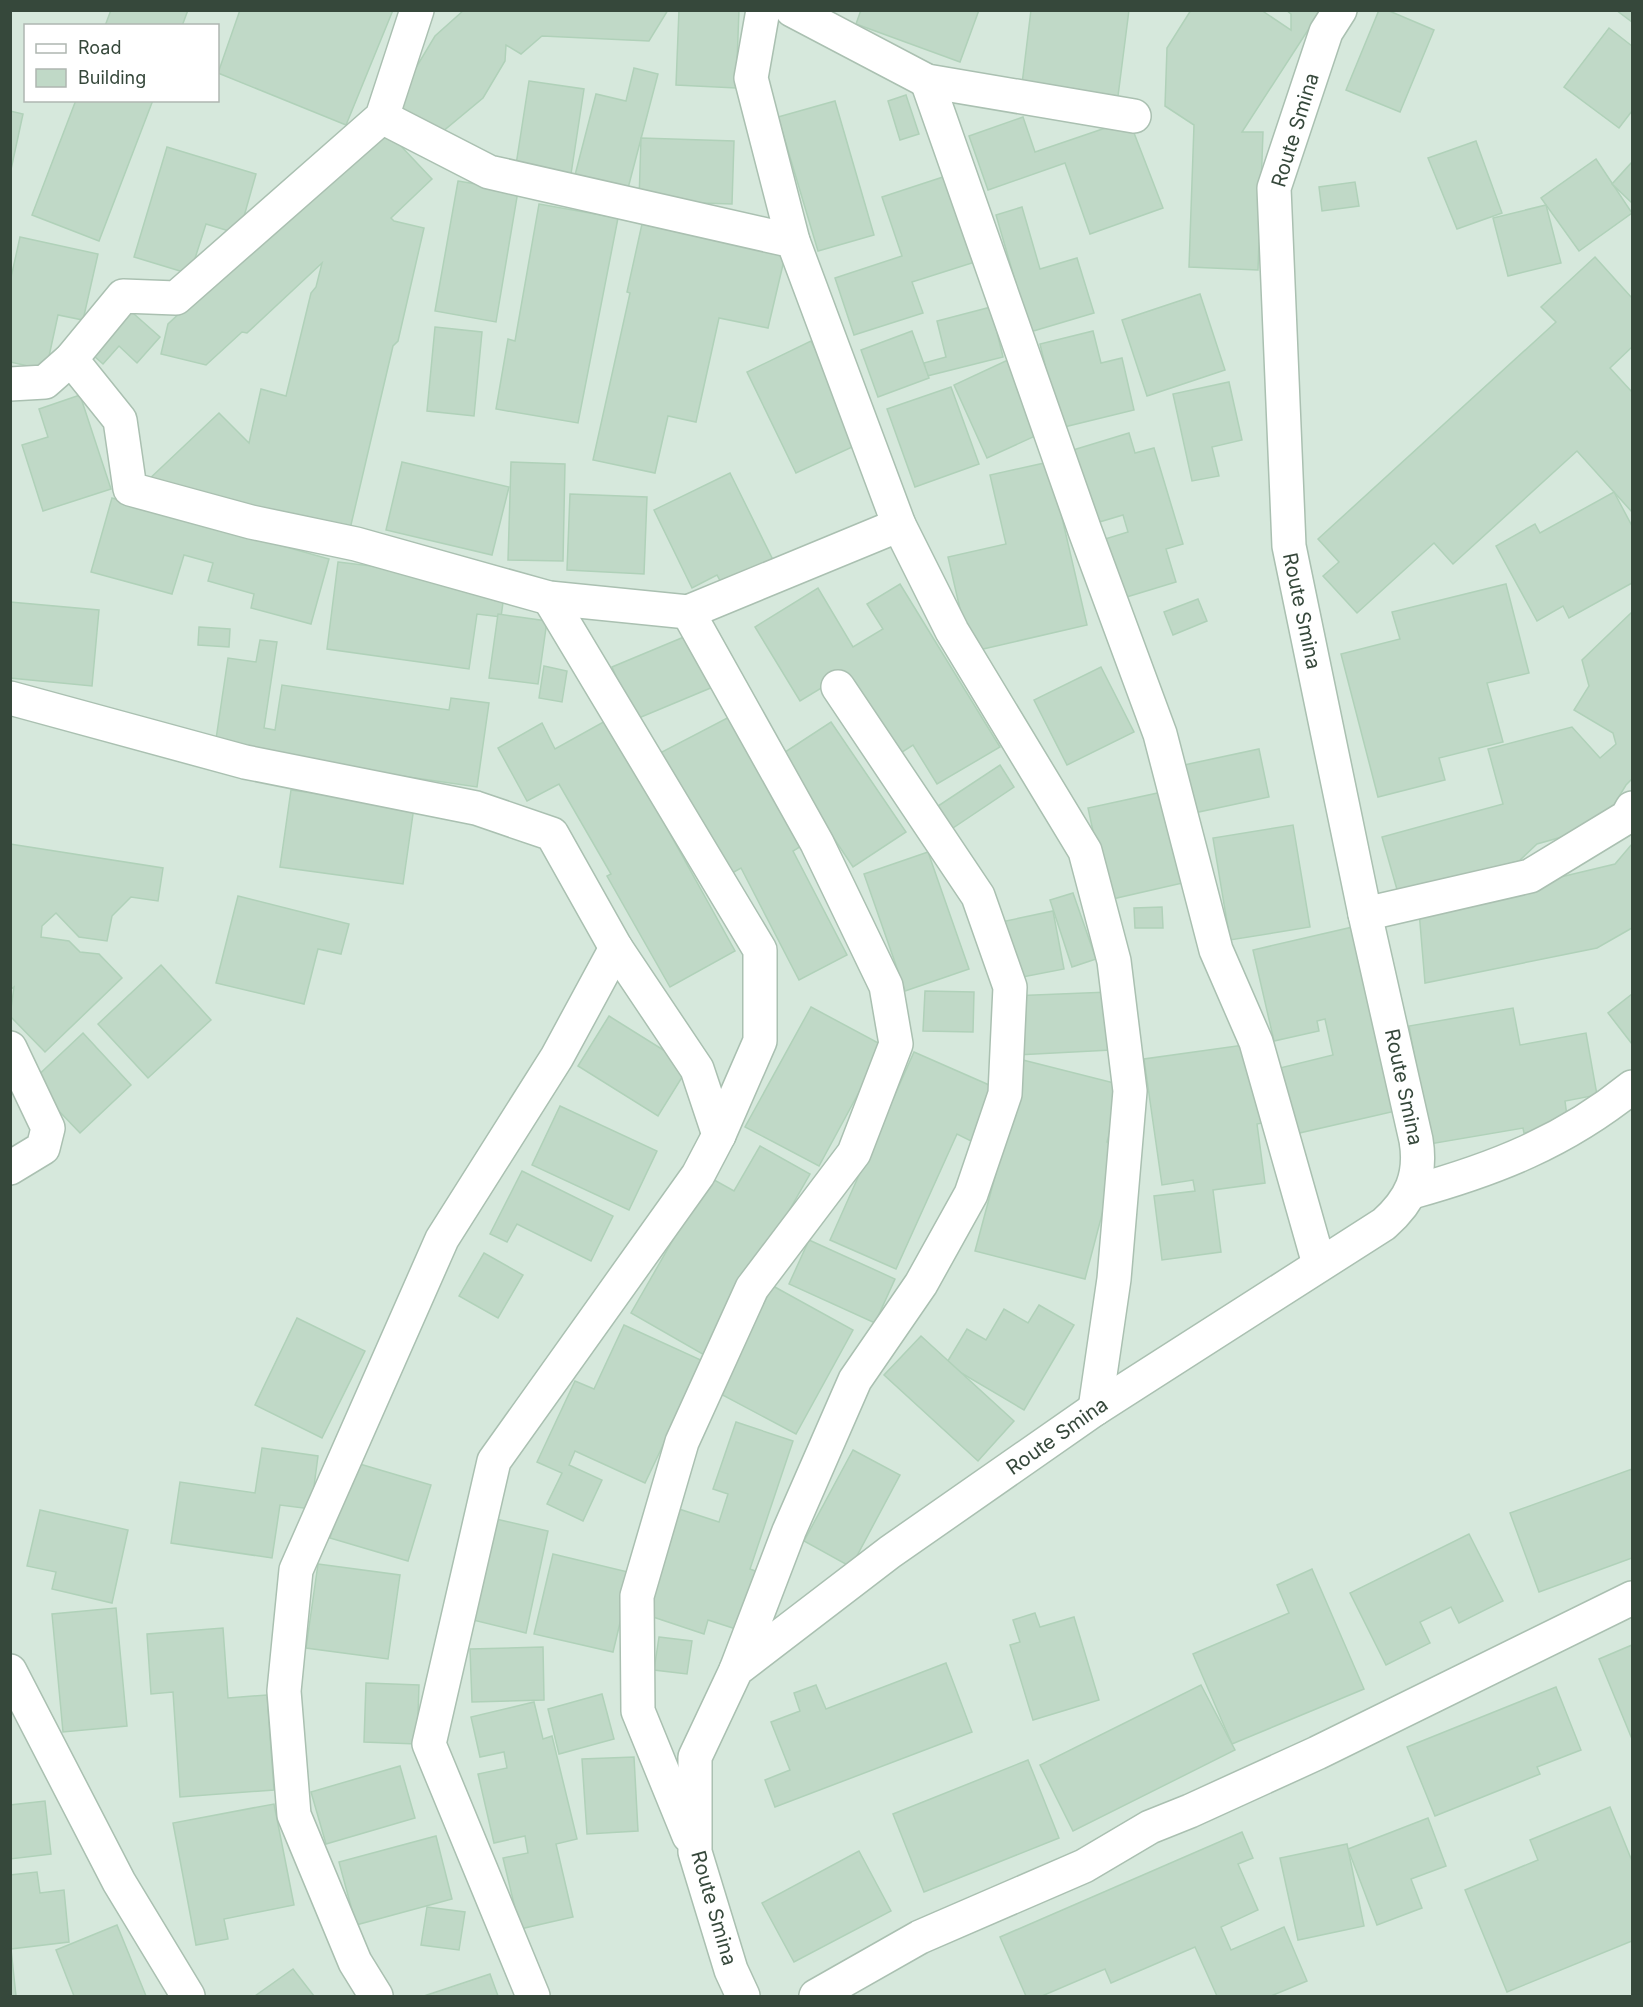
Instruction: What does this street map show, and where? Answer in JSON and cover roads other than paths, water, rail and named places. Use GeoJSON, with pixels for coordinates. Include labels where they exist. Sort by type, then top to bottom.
{"type":"FeatureCollection","features":[{"type":"Feature","properties":{"kind":"street"},"geometry":{"type":"LineString","coordinates":[[10,384],[45,382],[70,359],[123,296],[176,298],[382,117],[417,10]]}},
{"type":"Feature","properties":{"kind":"street"},"geometry":{"type":"LineString","coordinates":[[763,10],[751,78],[793,241],[899,525],[952,631],[1084,851],[1114,961],[1130,1091],[1114,1279],[1095,1409]]}},
{"type":"Feature","properties":{"kind":"street"},"geometry":{"type":"LineString","coordinates":[[792,10],[927,81],[1134,116]]}},
{"type":"Feature","properties":{"kind":"street","name":"Route Smina"},"geometry":{"type":"LineString","coordinates":[[743,1996],[731,1970],[695,1852],[695,1757],[736,1670],[890,1552],[1095,1409],[1384,1224],[1400,1210],[1412,1192],[1418,1166],[1416,1140],[1365,914],[1289,546],[1274,188],[1326,32],[1340,10]]}},
{"type":"Feature","properties":{"kind":"street"},"geometry":{"type":"LineString","coordinates":[[927,81],[1085,531],[1160,734],[1216,950],[1256,1041],[1319,1264]]}},
{"type":"Feature","properties":{"kind":"street"},"geometry":{"type":"LineString","coordinates":[[382,117],[489,172],[793,241]]}},
{"type":"Feature","properties":{"kind":"street"},"geometry":{"type":"LineString","coordinates":[[70,359],[120,420],[130,489],[251,522],[356,544],[549,598],[688,612],[899,525]]}},
{"type":"Feature","properties":{"kind":"street"},"geometry":{"type":"LineString","coordinates":[[532,1996],[429,1744],[494,1461],[698,1174],[719,1135],[760,1041],[760,950],[549,598]]}},
{"type":"Feature","properties":{"kind":"street"},"geometry":{"type":"LineString","coordinates":[[688,612],[817,843],[886,986],[896,1044],[854,1153],[752,1288],[682,1442],[637,1596],[638,1711],[695,1852]]}},
{"type":"Feature","properties":{"kind":"street"},"geometry":{"type":"LineString","coordinates":[[736,1670],[789,1531],[855,1380],[921,1284],[971,1194],[1005,1094],[1010,987],[978,896],[838,687]]}},
{"type":"Feature","properties":{"kind":"street"},"geometry":{"type":"LineString","coordinates":[[10,698],[245,762],[476,808],[552,834],[616,948],[697,1069],[719,1135]]}},
{"type":"Feature","properties":{"kind":"street"},"geometry":{"type":"LineString","coordinates":[[1365,914],[1530,876],[1627,817],[1632,808]]}},
{"type":"Feature","properties":{"kind":"street"},"geometry":{"type":"LineString","coordinates":[[376,1996],[355,1962],[294,1815],[284,1691],[296,1570],[442,1239],[556,1057],[616,948]]}},
{"type":"Feature","properties":{"kind":"street"},"geometry":{"type":"LineString","coordinates":[[10,1048],[48,1128],[44,1148],[10,1168]]}},
{"type":"Feature","properties":{"kind":"street"},"geometry":{"type":"LineString","coordinates":[[1412,1192],[1504,1164],[1549,1143],[1592,1118],[1632,1087]]}},
{"type":"Feature","properties":{"kind":"street"},"geometry":{"type":"LineString","coordinates":[[816,1996],[920,1937],[1084,1866],[1150,1827],[1190,1812],[1328,1748],[1632,1598]]}},
{"type":"Feature","properties":{"kind":"street"},"geometry":{"type":"LineString","coordinates":[[10,1671],[119,1882],[188,1996]]}}]}
